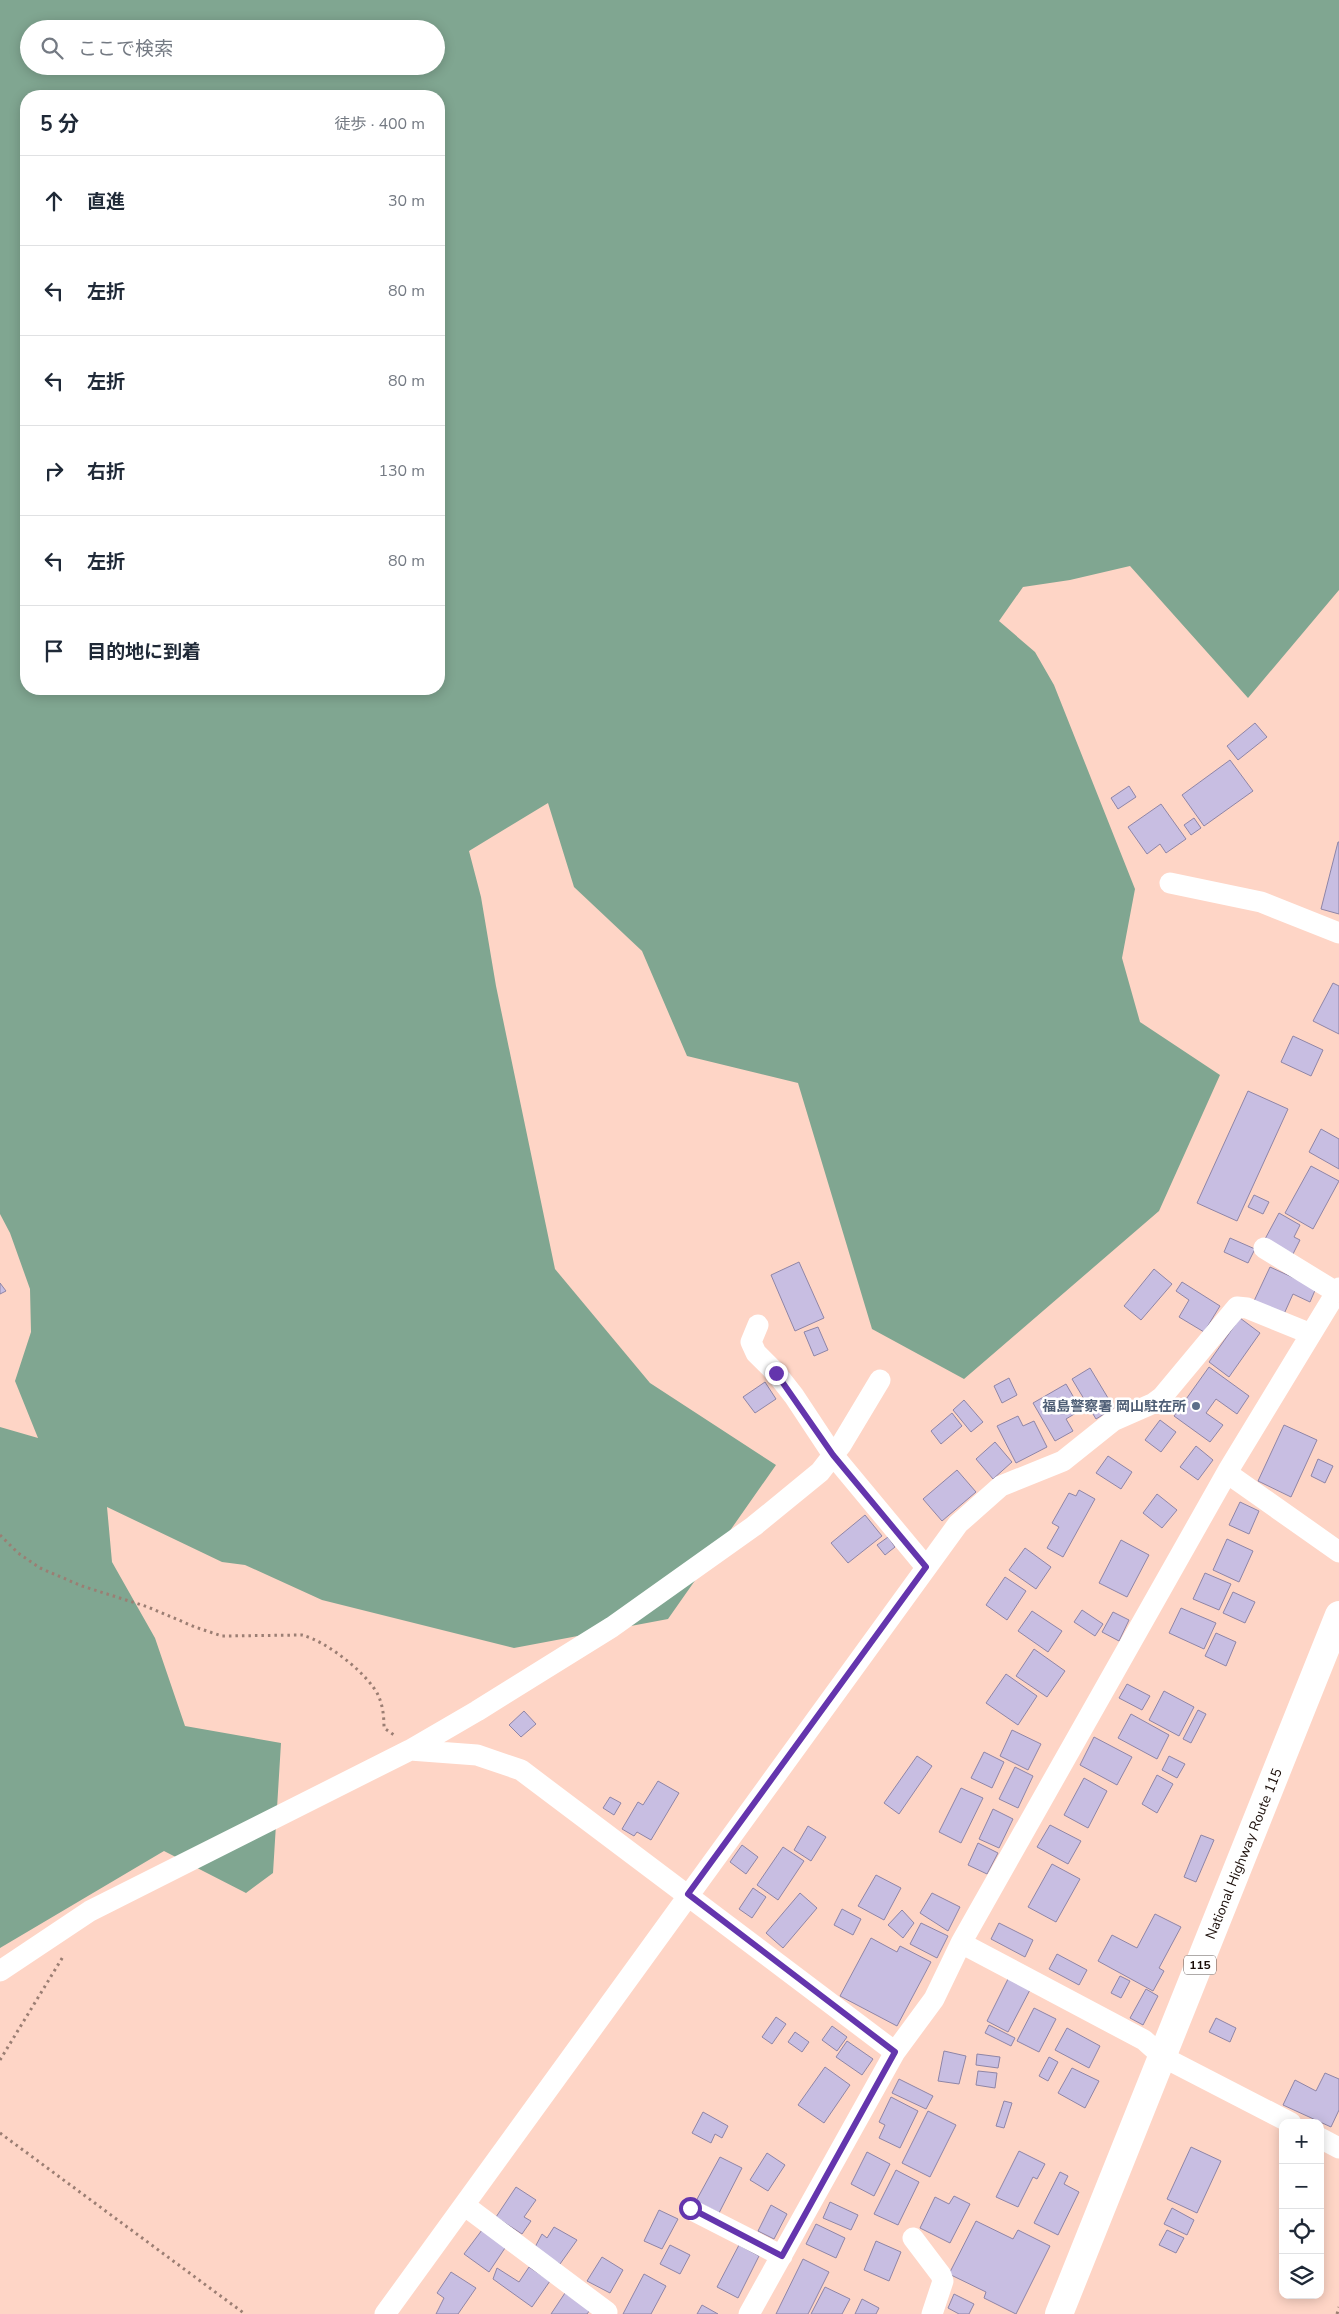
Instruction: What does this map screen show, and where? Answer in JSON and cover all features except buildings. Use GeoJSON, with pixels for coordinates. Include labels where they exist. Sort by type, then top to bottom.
{"type":"FeatureCollection","features":[{"type":"Feature","properties":{"kind":"highway","name":"National Highway Route 115"},"geometry":{"type":"LineString","coordinates":[[1059,2314],[1339,1615]]}},
{"type":"Feature","properties":{"kind":"street"},"geometry":{"type":"LineString","coordinates":[[1170,883],[1261,902],[1339,933]]}},
{"type":"Feature","properties":{"kind":"street"},"geometry":{"type":"LineString","coordinates":[[749,2314],[895,2052],[934,1999],[961,1943],[1227,1473],[1338,1290],[1264,1248]]}},
{"type":"Feature","properties":{"kind":"street"},"geometry":{"type":"LineString","coordinates":[[385,2314],[958,1524],[1001,1486],[1063,1461],[1113,1421],[1154,1403],[1237,1307],[1247,1308],[1310,1334]]}},
{"type":"Feature","properties":{"kind":"street"},"geometry":{"type":"LineString","coordinates":[[758,1325],[751,1342],[756,1353],[776,1373],[794,1396],[833,1455],[926,1567]]}},
{"type":"Feature","properties":{"kind":"street"},"geometry":{"type":"LineString","coordinates":[[0,1971],[90,1911],[410,1750],[477,1711],[612,1627],[754,1526],[820,1472],[833,1455],[880,1380]]}},
{"type":"Feature","properties":{"kind":"street"},"geometry":{"type":"LineString","coordinates":[[1227,1473],[1339,1552]]}},
{"type":"Feature","properties":{"kind":"street"},"geometry":{"type":"LineString","coordinates":[[410,1750],[477,1755],[521,1770],[688,1894],[895,2052]]}},
{"type":"Feature","properties":{"kind":"street"},"geometry":{"type":"LineString","coordinates":[[961,1943],[1144,2040],[1163,2057],[1283,2119]]}},
{"type":"Feature","properties":{"kind":"street"},"geometry":{"type":"LineString","coordinates":[[1324,2140],[1339,2148]]}},
{"type":"Feature","properties":{"kind":"street"},"geometry":{"type":"LineString","coordinates":[[464,2205],[607,2312],[606,2314]]}},
{"type":"Feature","properties":{"kind":"street"},"geometry":{"type":"LineString","coordinates":[[690,2208],[782,2256]]}},
{"type":"Feature","properties":{"kind":"street"},"geometry":{"type":"LineString","coordinates":[[913,2238],[941,2274],[943,2281],[932,2314]]}},
{"type":"Feature","properties":{"kind":"path"},"geometry":{"type":"LineString","coordinates":[[0,1535],[18,1553],[40,1568],[82,1586],[148,1607],[222,1636],[302,1635],[314,1638],[367,1679],[378,1697],[384,1714],[384,1728],[410,1750]]}},
{"type":"Feature","properties":{"kind":"path"},"geometry":{"type":"LineString","coordinates":[[0,2060],[65,1953]]}},
{"type":"Feature","properties":{"kind":"path"},"geometry":{"type":"LineString","coordinates":[[0,2133],[245,2314]]}},
{"type":"Feature","properties":{"kind":"path"},"geometry":{"type":"LineString","coordinates":[[1337,2314],[1339,2307]]}},
{"type":"Feature","properties":{"kind":"green space"},"geometry":{"type":"Polygon","coordinates":[[[0,0],[1339,0],[1339,590],[1248,698],[1130,566],[1070,580],[1023,587],[999,621],[1035,652],[1054,685],[1135,889],[1122,958],[1140,1022],[1220,1075],[1159,1211],[964,1379],[872,1329],[798,1083],[687,1056],[642,951],[574,887],[548,803],[469,851],[481,897],[496,986],[555,1269],[650,1383],[776,1465],[668,1619],[514,1648],[322,1600],[245,1565],[222,1562],[107,1507],[112,1562],[155,1638],[185,1726],[281,1743],[273,1873],[246,1893],[164,1851],[0,1948],[0,1427],[38,1438],[15,1381],[31,1332],[30,1289],[10,1233],[0,1214],[0,0]]]}},
{"type":"Feature","properties":{"kind":"place","name":"福島警察署 岡山駐在所"},"geometry":{"type":"Point","coordinates":[1196,1406]}},
{"type":"Feature","properties":{"kind":"route"},"geometry":{"type":"LineString","coordinates":[[690,2208],[782,2256],[895,2052],[688,1894],[926,1567],[833,1455],[794,1396],[776,1373]]}}]}
